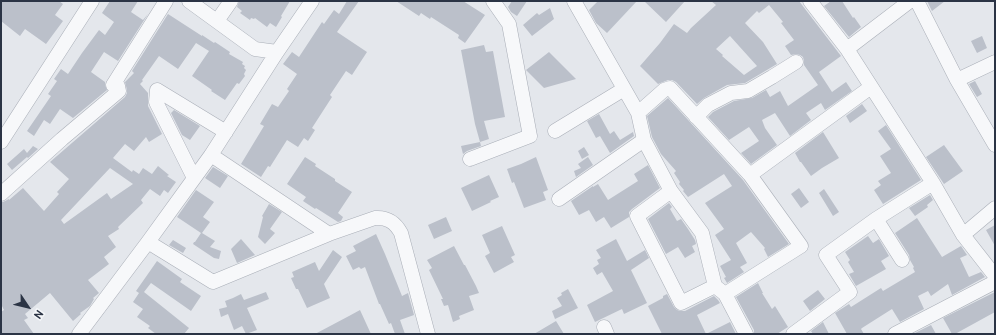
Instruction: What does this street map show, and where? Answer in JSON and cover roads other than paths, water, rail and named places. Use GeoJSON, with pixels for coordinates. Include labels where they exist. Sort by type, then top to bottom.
{"type":"FeatureCollection","features":[{"type":"Feature","properties":{"kind":"street"},"geometry":{"type":"LineString","coordinates":[[1,142],[92,1]]}},
{"type":"Feature","properties":{"kind":"street"},"geometry":{"type":"LineString","coordinates":[[1,194],[62,138],[119,91],[118,86],[113,85],[166,1]]}},
{"type":"Feature","properties":{"kind":"street"},"geometry":{"type":"LineString","coordinates":[[188,1],[256,49],[277,52]]}},
{"type":"Feature","properties":{"kind":"street"},"geometry":{"type":"LineString","coordinates":[[217,22],[231,1]]}},
{"type":"Feature","properties":{"kind":"street"},"geometry":{"type":"LineString","coordinates":[[78,334],[148,242],[211,155],[277,52],[312,1]]}},
{"type":"Feature","properties":{"kind":"street"},"geometry":{"type":"LineString","coordinates":[[470,159],[530,136],[509,24],[494,1]]}},
{"type":"Feature","properties":{"kind":"street"},"geometry":{"type":"LineString","coordinates":[[574,1],[638,113],[644,140],[671,191],[702,233],[720,290],[746,334]]}},
{"type":"Feature","properties":{"kind":"street"},"geometry":{"type":"LineString","coordinates":[[810,1],[847,49],[933,183],[963,235],[995,276]]}},
{"type":"Feature","properties":{"kind":"street"},"geometry":{"type":"LineString","coordinates":[[847,49],[910,1]]}},
{"type":"Feature","properties":{"kind":"street"},"geometry":{"type":"LineString","coordinates":[[917,1],[957,80],[991,127],[995,145]]}},
{"type":"Feature","properties":{"kind":"street"},"geometry":{"type":"LineString","coordinates":[[696,118],[708,105],[731,93],[748,91],[796,62]]}},
{"type":"Feature","properties":{"kind":"street"},"geometry":{"type":"LineString","coordinates":[[957,80],[995,62]]}},
{"type":"Feature","properties":{"kind":"street"},"geometry":{"type":"LineString","coordinates":[[750,175],[871,87]]}},
{"type":"Feature","properties":{"kind":"street"},"geometry":{"type":"LineString","coordinates":[[638,113],[664,90],[670,88],[750,175],[801,246],[720,290],[681,303],[637,216],[671,191]]}},
{"type":"Feature","properties":{"kind":"street"},"geometry":{"type":"LineString","coordinates":[[555,131],[624,89]]}},
{"type":"Feature","properties":{"kind":"street"},"geometry":{"type":"LineString","coordinates":[[194,178],[156,102],[157,90],[226,132]]}},
{"type":"Feature","properties":{"kind":"street"},"geometry":{"type":"LineString","coordinates":[[559,199],[644,140]]}},
{"type":"Feature","properties":{"kind":"street"},"geometry":{"type":"LineString","coordinates":[[211,155],[329,234]]}},
{"type":"Feature","properties":{"kind":"street"},"geometry":{"type":"LineString","coordinates":[[793,334],[850,292],[826,255],[876,219],[933,183]]}},
{"type":"Feature","properties":{"kind":"street"},"geometry":{"type":"LineString","coordinates":[[963,235],[995,208]]}},
{"type":"Feature","properties":{"kind":"street"},"geometry":{"type":"LineString","coordinates":[[148,242],[213,282],[329,234],[382,217],[398,226],[401,233],[428,334]]}},
{"type":"Feature","properties":{"kind":"street"},"geometry":{"type":"LineString","coordinates":[[876,219],[902,260]]}},
{"type":"Feature","properties":{"kind":"street"},"geometry":{"type":"LineString","coordinates":[[895,334],[995,282]]}}]}
